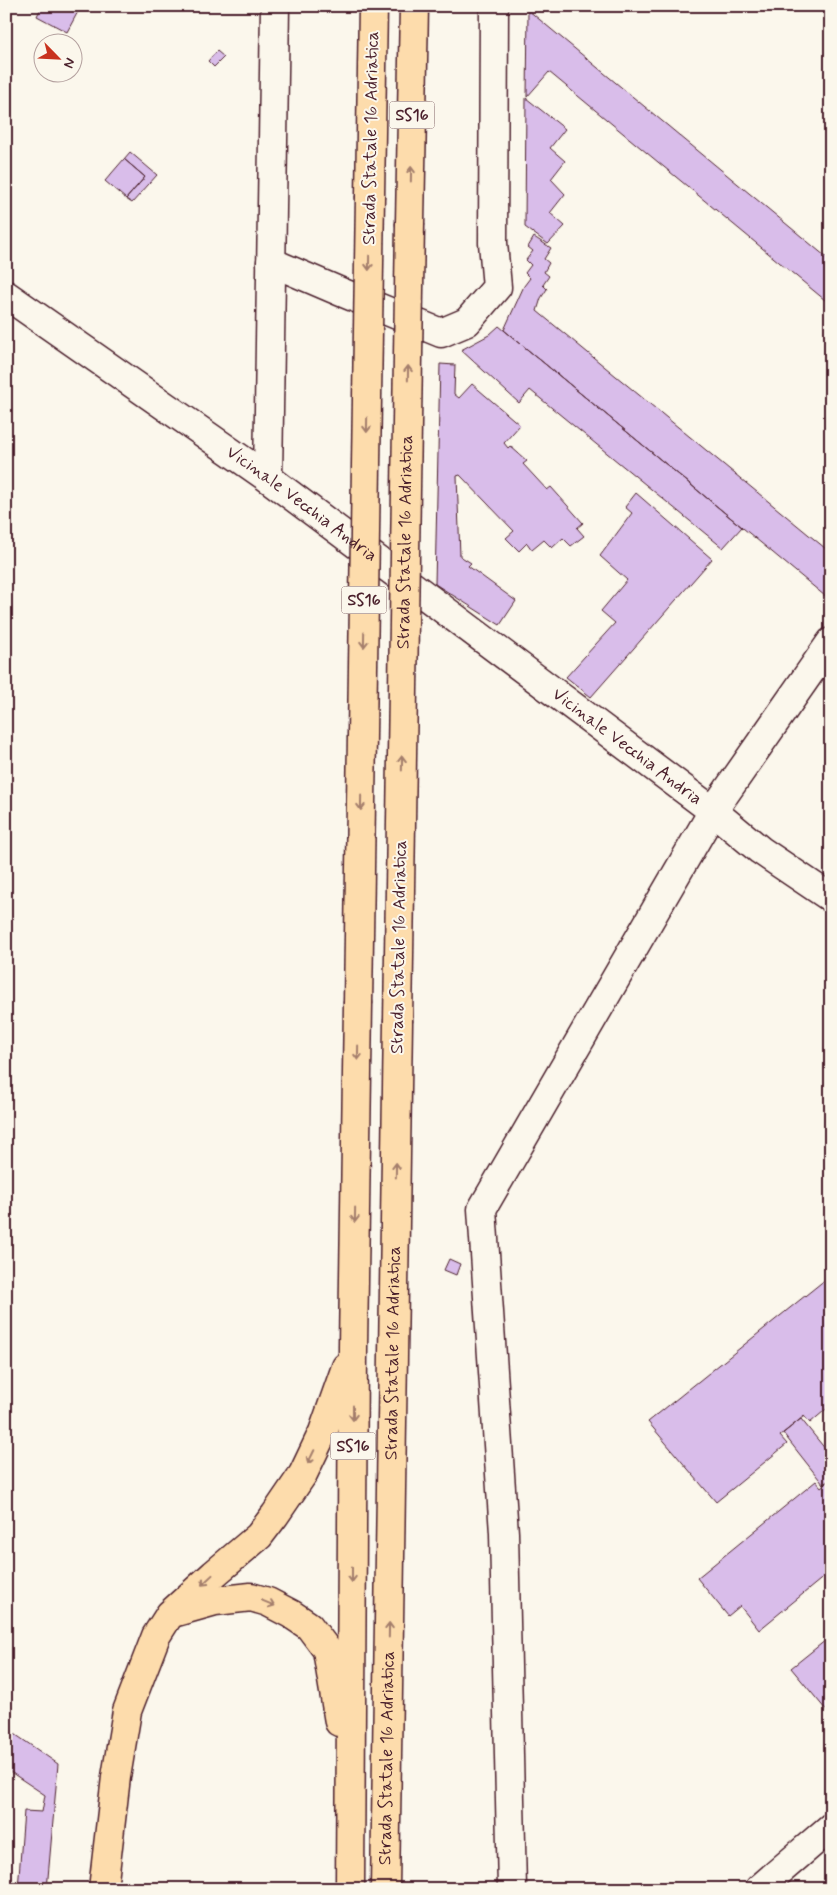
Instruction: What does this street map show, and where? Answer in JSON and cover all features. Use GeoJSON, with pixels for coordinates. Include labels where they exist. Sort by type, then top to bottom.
{"type":"FeatureCollection","features":[{"type":"Feature","properties":{"kind":"highway","name":"Strada Statale 16 Adriatica"},"geometry":{"type":"LineString","coordinates":[[350,1889],[353,1346],[373,6]]}},
{"type":"Feature","properties":{"kind":"highway","name":"Strada Statale 16 Adriatica"},"geometry":{"type":"LineString","coordinates":[[385,1889],[414,6]]}},
{"type":"Feature","properties":{"kind":"highway"},"geometry":{"type":"LineString","coordinates":[[103,1889],[116,1777],[127,1711],[152,1644],[170,1614],[259,1536],[303,1474],[323,1432],[353,1346]]}},
{"type":"Feature","properties":{"kind":"highway"},"geometry":{"type":"LineString","coordinates":[[170,1614],[215,1602],[251,1597],[276,1606],[308,1626],[326,1650],[351,1797]]}},
{"type":"Feature","properties":{"kind":"street"},"geometry":{"type":"LineString","coordinates":[[268,478],[275,6]]}},
{"type":"Feature","properties":{"kind":"street"},"geometry":{"type":"LineString","coordinates":[[271,262],[441,333],[467,322],[497,287],[493,243],[494,6]]}},
{"type":"Feature","properties":{"kind":"street","name":"Vicinale Vecchia Andria"},"geometry":{"type":"LineString","coordinates":[[6,296],[268,478],[713,811],[760,850],[831,898]]}},
{"type":"Feature","properties":{"kind":"street"},"geometry":{"type":"LineString","coordinates":[[512,1889],[504,1533],[482,1209],[713,811],[831,642]]}},
{"type":"Feature","properties":{"kind":"street"},"geometry":{"type":"LineString","coordinates":[[759,1889],[831,1827]]}},
{"type":"Feature","properties":{"kind":"path"},"geometry":{"type":"LineString","coordinates":[[816,1889],[831,1876]]}},
{"type":"Feature","properties":{"kind":"building"},"geometry":{"type":"Polygon","coordinates":[[[42,6],[81,6],[67,32],[37,16],[42,6]]]}},
{"type":"Feature","properties":{"kind":"building"},"geometry":{"type":"Polygon","coordinates":[[[528,10],[831,261],[831,305],[549,72],[527,97],[528,10]]]}},
{"type":"Feature","properties":{"kind":"building"},"geometry":{"type":"Polygon","coordinates":[[[217,51],[224,57],[214,67],[208,61],[217,51]]]}},
{"type":"Feature","properties":{"kind":"building"},"geometry":{"type":"Polygon","coordinates":[[[526,98],[565,129],[550,148],[565,161],[551,179],[565,194],[550,213],[565,226],[548,244],[525,227],[526,98]]]}},
{"type":"Feature","properties":{"kind":"building"},"geometry":{"type":"Polygon","coordinates":[[[130,152],[157,175],[132,203],[126,199],[145,177],[124,159],[130,152]]]}},
{"type":"Feature","properties":{"kind":"building"},"geometry":{"type":"Polygon","coordinates":[[[124,159],[145,177],[126,199],[105,181],[124,159]]]}},
{"type":"Feature","properties":{"kind":"building"},"geometry":{"type":"Polygon","coordinates":[[[534,237],[551,248],[544,259],[549,263],[544,272],[549,276],[543,285],[547,289],[541,298],[537,311],[831,553],[831,589],[825,596],[504,330],[524,286],[530,278],[525,273],[531,265],[526,260],[533,251],[528,247],[534,237]]]}},
{"type":"Feature","properties":{"kind":"building"},"geometry":{"type":"Polygon","coordinates":[[[499,326],[742,527],[723,548],[530,390],[519,403],[461,350],[489,335],[499,326]]]}},
{"type":"Feature","properties":{"kind":"building"},"geometry":{"type":"Polygon","coordinates":[[[440,364],[455,365],[454,394],[459,398],[472,384],[520,425],[504,443],[527,461],[523,464],[547,490],[551,487],[583,523],[577,528],[584,536],[571,546],[563,538],[552,548],[544,540],[532,550],[527,543],[519,551],[506,538],[514,531],[460,475],[457,476],[460,556],[471,563],[468,566],[516,601],[500,625],[435,584],[440,364]]]}},
{"type":"Feature","properties":{"kind":"building"},"geometry":{"type":"Polygon","coordinates":[[[636,493],[712,559],[591,697],[566,677],[615,623],[601,611],[627,580],[600,556],[632,513],[625,507],[636,493]]]}},
{"type":"Feature","properties":{"kind":"building"},"geometry":{"type":"Polygon","coordinates":[[[449,1259],[460,1264],[456,1275],[444,1270],[449,1259]]]}},
{"type":"Feature","properties":{"kind":"building"},"geometry":{"type":"Polygon","coordinates":[[[831,1275],[831,1405],[810,1423],[804,1416],[780,1436],[787,1444],[716,1502],[648,1422],[831,1275]]]}},
{"type":"Feature","properties":{"kind":"building"},"geometry":{"type":"Polygon","coordinates":[[[801,1419],[831,1456],[831,1479],[823,1484],[783,1433],[801,1419]]]}},
{"type":"Feature","properties":{"kind":"building"},"geometry":{"type":"Polygon","coordinates":[[[831,1479],[831,1571],[759,1630],[740,1606],[728,1616],[697,1578],[816,1481],[821,1487],[831,1479]]]}},
{"type":"Feature","properties":{"kind":"building"},"geometry":{"type":"Polygon","coordinates":[[[831,1636],[831,1716],[791,1668],[831,1636]]]}},
{"type":"Feature","properties":{"kind":"building"},"geometry":{"type":"Polygon","coordinates":[[[6,1728],[58,1764],[47,1889],[18,1889],[24,1811],[42,1812],[45,1795],[6,1769],[6,1728]]]}}]}
